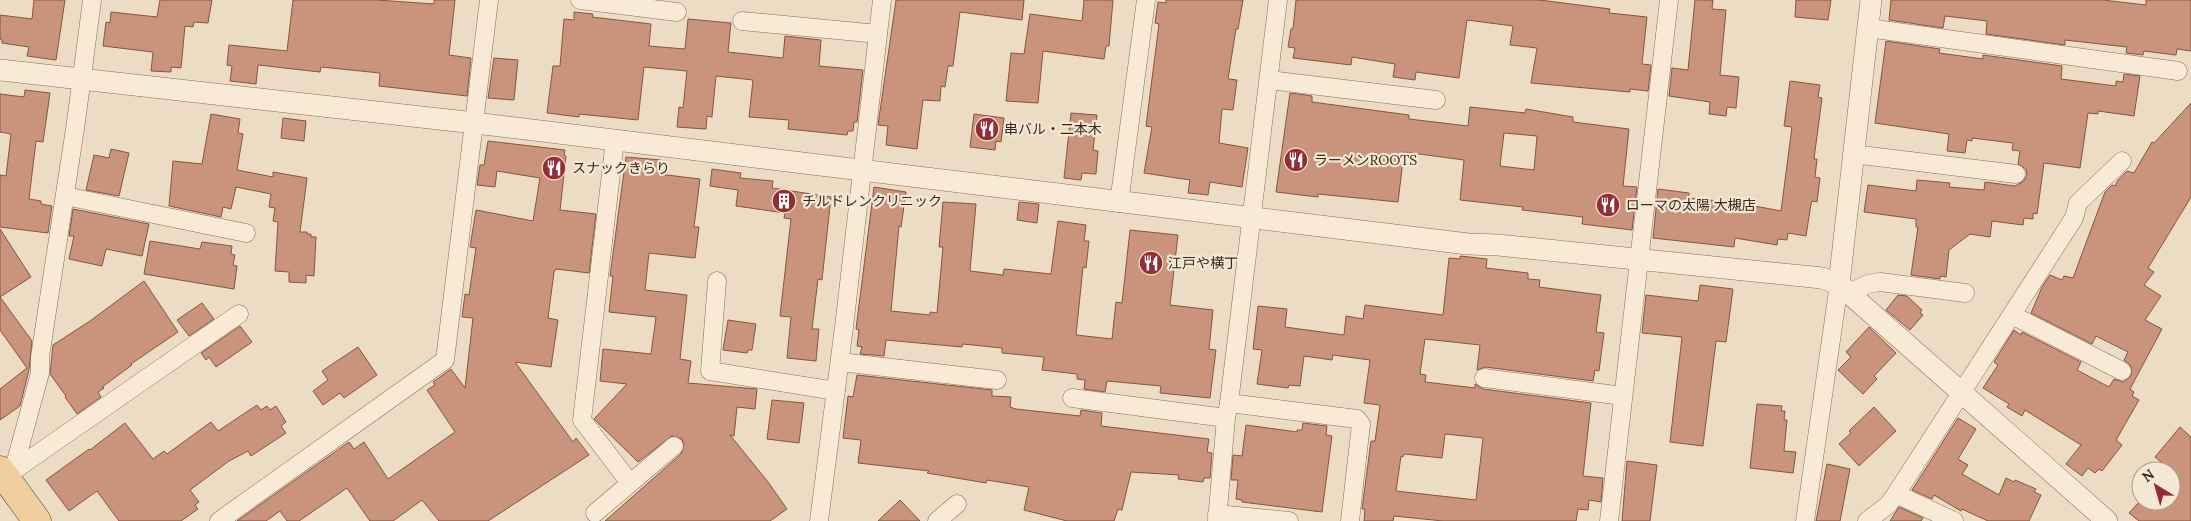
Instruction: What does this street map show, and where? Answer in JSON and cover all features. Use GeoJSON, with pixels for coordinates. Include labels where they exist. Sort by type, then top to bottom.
{"type":"FeatureCollection","features":[{"type":"Feature","properties":{"kind":"main road"},"geometry":{"type":"LineString","coordinates":[[2,476],[37,521]]}},
{"type":"Feature","properties":{"kind":"street"},"geometry":{"type":"LineString","coordinates":[[2,476],[16,461],[40,373],[40,357],[92,0]]}},
{"type":"Feature","properties":{"kind":"street"},"geometry":{"type":"LineString","coordinates":[[219,521],[445,360],[489,0]]}},
{"type":"Feature","properties":{"kind":"street"},"geometry":{"type":"LineString","coordinates":[[580,0],[677,12]]}},
{"type":"Feature","properties":{"kind":"street"},"geometry":{"type":"LineString","coordinates":[[819,521],[840,362],[882,0]]}},
{"type":"Feature","properties":{"kind":"street"},"geometry":{"type":"LineString","coordinates":[[1119,202],[1146,0]]}},
{"type":"Feature","properties":{"kind":"street"},"geometry":{"type":"LineString","coordinates":[[1278,0],[1227,411],[1217,518],[1289,521]]}},
{"type":"Feature","properties":{"kind":"street"},"geometry":{"type":"LineString","coordinates":[[1609,521],[1638,260],[1670,0]]}},
{"type":"Feature","properties":{"kind":"street"},"geometry":{"type":"LineString","coordinates":[[1806,521],[1844,289],[1853,154],[1871,0]]}},
{"type":"Feature","properties":{"kind":"street"},"geometry":{"type":"LineString","coordinates":[[742,21],[878,34]]}},
{"type":"Feature","properties":{"kind":"street"},"geometry":{"type":"LineString","coordinates":[[1868,28],[2178,71]]}},
{"type":"Feature","properties":{"kind":"street"},"geometry":{"type":"LineString","coordinates":[[0,70],[475,123],[1468,244],[1498,245],[1822,278],[1844,289],[2107,521]]}},
{"type":"Feature","properties":{"kind":"street"},"geometry":{"type":"LineString","coordinates":[[1269,80],[1436,100]]}},
{"type":"Feature","properties":{"kind":"street"},"geometry":{"type":"LineString","coordinates":[[615,140],[582,420],[630,483]]}},
{"type":"Feature","properties":{"kind":"street"},"geometry":{"type":"LineString","coordinates":[[1853,154],[2016,174]]}},
{"type":"Feature","properties":{"kind":"street"},"geometry":{"type":"LineString","coordinates":[[1867,521],[1888,505],[1896,494],[1952,404],[1962,392],[2074,218],[2078,203],[2122,161]]}},
{"type":"Feature","properties":{"kind":"street"},"geometry":{"type":"LineString","coordinates":[[64,196],[246,233]]}},
{"type":"Feature","properties":{"kind":"street"},"geometry":{"type":"LineString","coordinates":[[717,281],[710,370],[836,391]]}},
{"type":"Feature","properties":{"kind":"street"},"geometry":{"type":"LineString","coordinates":[[1844,289],[1880,282],[1965,292]]}},
{"type":"Feature","properties":{"kind":"street"},"geometry":{"type":"LineString","coordinates":[[2,476],[239,314]]}},
{"type":"Feature","properties":{"kind":"street"},"geometry":{"type":"LineString","coordinates":[[2012,315],[2122,371]]}},
{"type":"Feature","properties":{"kind":"street"},"geometry":{"type":"LineString","coordinates":[[840,362],[997,380]]}},
{"type":"Feature","properties":{"kind":"street"},"geometry":{"type":"LineString","coordinates":[[1484,378],[1623,396]]}},
{"type":"Feature","properties":{"kind":"street"},"geometry":{"type":"LineString","coordinates":[[1072,398],[1227,411],[1357,419],[1361,424],[1350,521]]}},
{"type":"Feature","properties":{"kind":"street"},"geometry":{"type":"LineString","coordinates":[[595,513],[674,446]]}},
{"type":"Feature","properties":{"kind":"street"},"geometry":{"type":"LineString","coordinates":[[1896,494],[1954,521]]}},
{"type":"Feature","properties":{"kind":"street"},"geometry":{"type":"LineString","coordinates":[[938,521],[957,504]]}},
{"type":"Feature","properties":{"kind":"building"},"geometry":{"type":"Polygon","coordinates":[[[34,0],[65,0],[56,60],[27,56],[29,47],[2,43],[0,39],[0,15],[32,19],[34,0]]]}},
{"type":"Feature","properties":{"kind":"building"},"geometry":{"type":"Polygon","coordinates":[[[160,0],[212,0],[208,23],[194,22],[193,27],[185,26],[181,68],[171,67],[171,72],[151,71],[153,52],[103,46],[106,22],[110,23],[111,12],[157,17],[160,0]]]}},
{"type":"Feature","properties":{"kind":"building"},"geometry":{"type":"Polygon","coordinates":[[[293,0],[377,0],[434,4],[434,0],[455,0],[449,55],[471,58],[467,96],[379,86],[380,73],[321,67],[320,72],[258,65],[256,84],[230,81],[232,66],[227,65],[229,45],[287,51],[293,0]]]}},
{"type":"Feature","properties":{"kind":"building"},"geometry":{"type":"Polygon","coordinates":[[[896,0],[1024,0],[1022,20],[960,12],[953,66],[948,66],[945,87],[941,86],[940,101],[923,100],[917,149],[886,145],[888,126],[878,125],[896,0]]]}},
{"type":"Feature","properties":{"kind":"building"},"geometry":{"type":"Polygon","coordinates":[[[1084,0],[1113,0],[1109,46],[1106,46],[1104,59],[1043,51],[1038,103],[1006,101],[1011,53],[1024,54],[1030,14],[1082,21],[1084,0]]]}},
{"type":"Feature","properties":{"kind":"building"},"geometry":{"type":"Polygon","coordinates":[[[1166,0],[1243,0],[1228,79],[1237,80],[1233,110],[1222,109],[1219,143],[1248,148],[1242,187],[1210,182],[1208,195],[1188,193],[1190,180],[1144,173],[1152,127],[1146,126],[1159,24],[1155,23],[1158,2],[1166,3],[1166,0]]]}},
{"type":"Feature","properties":{"kind":"building"},"geometry":{"type":"Polygon","coordinates":[[[1296,0],[1540,0],[1610,9],[1609,13],[1647,17],[1642,64],[1651,65],[1648,91],[1630,89],[1630,92],[1531,83],[1537,48],[1510,45],[1513,26],[1467,20],[1459,78],[1416,72],[1415,80],[1393,77],[1395,64],[1352,57],[1351,65],[1293,58],[1295,48],[1288,47],[1291,29],[1293,29],[1296,0]]]}},
{"type":"Feature","properties":{"kind":"building"},"geometry":{"type":"Polygon","coordinates":[[[1695,0],[1713,0],[1712,9],[1726,10],[1720,75],[1739,77],[1736,108],[1727,107],[1726,116],[1709,114],[1710,102],[1669,96],[1672,68],[1688,70],[1695,0]]]}},
{"type":"Feature","properties":{"kind":"building"},"geometry":{"type":"Polygon","coordinates":[[[1796,0],[1831,0],[1828,20],[1795,17],[1796,0]]]}},
{"type":"Feature","properties":{"kind":"building"},"geometry":{"type":"Polygon","coordinates":[[[1891,0],[2103,0],[2146,5],[2146,0],[2191,0],[2191,51],[2177,49],[2176,55],[2144,51],[2143,55],[2126,53],[2127,47],[2065,40],[2065,45],[1986,34],[1987,21],[1945,16],[1943,28],[1889,20],[1891,0]]]}},
{"type":"Feature","properties":{"kind":"building"},"geometry":{"type":"Polygon","coordinates":[[[574,12],[593,14],[592,17],[651,24],[649,46],[685,49],[688,19],[731,23],[728,52],[783,58],[785,36],[821,40],[819,66],[863,70],[857,122],[854,122],[853,131],[848,131],[847,135],[788,129],[789,120],[749,117],[753,80],[716,76],[712,117],[707,116],[706,129],[677,127],[679,107],[683,108],[687,71],[644,67],[638,120],[579,114],[579,117],[547,113],[553,66],[560,66],[564,19],[574,20],[574,12]]]}},
{"type":"Feature","properties":{"kind":"building"},"geometry":{"type":"Polygon","coordinates":[[[1886,41],[1940,49],[1939,53],[1983,59],[1983,55],[2062,66],[2061,79],[2116,86],[2116,81],[2123,82],[2124,74],[2140,76],[2134,116],[2098,111],[2098,114],[2088,113],[2080,168],[2044,163],[2037,214],[2033,213],[2033,219],[2024,218],[2023,225],[1992,221],[1990,237],[1970,234],[1949,250],[1946,277],[1940,276],[1940,279],[1911,275],[1918,227],[1916,227],[1916,219],[1864,212],[1868,185],[1916,191],[1917,180],[1950,183],[1949,187],[1984,190],[1985,182],[2015,186],[2024,181],[2027,175],[2026,169],[2018,164],[2020,151],[2012,150],[2013,143],[1972,138],[1972,141],[1967,140],[1965,153],[1947,151],[1949,134],[1875,123],[1886,41]]]}},
{"type":"Feature","properties":{"kind":"building"},"geometry":{"type":"Polygon","coordinates":[[[494,58],[518,60],[514,100],[488,98],[494,58]]]}},
{"type":"Feature","properties":{"kind":"building"},"geometry":{"type":"Polygon","coordinates":[[[1790,81],[1820,85],[1818,97],[1822,98],[1814,159],[1817,159],[1815,177],[1820,178],[1817,202],[1812,201],[1811,204],[1806,236],[1788,233],[1787,240],[1778,239],[1777,245],[1735,238],[1734,247],[1653,238],[1658,189],[1689,193],[1689,198],[1739,203],[1781,211],[1792,127],[1784,126],[1790,81]]]}},
{"type":"Feature","properties":{"kind":"building"},"geometry":{"type":"Polygon","coordinates":[[[25,90],[50,93],[43,142],[36,141],[29,199],[41,201],[41,204],[52,206],[48,233],[0,227],[0,175],[6,176],[11,134],[0,132],[0,94],[24,97],[25,90]]]}},
{"type":"Feature","properties":{"kind":"building"},"geometry":{"type":"Polygon","coordinates":[[[1290,93],[1312,96],[1312,102],[1409,115],[1409,119],[1468,126],[1470,107],[1525,113],[1526,109],[1573,117],[1573,122],[1629,129],[1623,186],[1637,187],[1632,230],[1582,224],[1583,217],[1522,210],[1523,207],[1460,200],[1464,160],[1404,152],[1398,202],[1318,194],[1318,197],[1276,192],[1290,93]],[[1504,133],[1500,166],[1534,170],[1537,136],[1504,133]]]}},
{"type":"Feature","properties":{"kind":"building"},"geometry":{"type":"Polygon","coordinates":[[[2191,103],[2191,197],[2148,268],[2154,272],[2144,285],[2161,296],[2145,320],[2162,329],[2130,389],[2134,392],[2132,396],[2139,400],[2116,440],[2122,445],[2102,471],[2099,469],[2095,473],[2088,468],[2082,476],[2066,464],[2081,445],[2025,410],[2022,416],[2007,407],[2009,404],[1983,388],[1998,365],[1994,362],[2014,330],[2021,335],[2022,332],[2081,362],[2077,370],[2109,387],[2114,379],[2123,382],[2131,376],[2131,366],[2124,360],[2128,352],[2096,336],[2092,344],[2031,313],[2042,287],[2050,275],[2062,280],[2064,276],[2073,278],[2105,192],[2112,185],[2115,186],[2127,171],[2134,173],[2152,142],[2154,143],[2191,103]]]}},
{"type":"Feature","properties":{"kind":"building"},"geometry":{"type":"Polygon","coordinates":[[[1071,113],[1097,115],[1093,150],[1098,151],[1096,174],[1082,173],[1081,180],[1064,178],[1071,113]]]}},
{"type":"Feature","properties":{"kind":"building"},"geometry":{"type":"Polygon","coordinates":[[[211,114],[240,119],[238,133],[243,134],[237,170],[273,177],[273,172],[307,178],[300,232],[307,232],[307,234],[311,234],[311,237],[316,237],[314,276],[306,275],[306,283],[289,282],[289,272],[275,271],[278,222],[273,221],[275,208],[269,207],[271,194],[236,187],[231,209],[223,207],[221,217],[169,206],[173,161],[202,164],[211,114]]]}},
{"type":"Feature","properties":{"kind":"building","name":"串バル・二本木"},"geometry":{"type":"Polygon","coordinates":[[[974,114],[1004,118],[1001,142],[996,141],[995,150],[970,147],[974,114]]]}},
{"type":"Feature","properties":{"kind":"building"},"geometry":{"type":"Polygon","coordinates":[[[283,118],[306,121],[304,141],[281,138],[283,118]]]}},
{"type":"Feature","properties":{"kind":"building"},"geometry":{"type":"Polygon","coordinates":[[[488,141],[565,150],[560,210],[596,214],[589,273],[556,269],[554,272],[548,318],[558,320],[551,367],[515,362],[573,442],[576,438],[589,455],[488,521],[439,521],[422,500],[393,521],[370,521],[347,488],[299,521],[287,521],[280,511],[266,521],[237,521],[349,442],[354,449],[364,442],[388,479],[455,432],[427,390],[435,385],[433,382],[451,369],[465,388],[473,318],[462,317],[465,294],[469,295],[476,248],[470,247],[476,210],[533,221],[540,178],[497,171],[495,187],[477,185],[480,165],[484,165],[488,141]]]}},
{"type":"Feature","properties":{"kind":"building"},"geometry":{"type":"Polygon","coordinates":[[[111,149],[129,153],[119,196],[86,190],[94,155],[109,158],[111,149]]]}},
{"type":"Feature","properties":{"kind":"building"},"geometry":{"type":"Polygon","coordinates":[[[626,157],[661,160],[659,174],[700,179],[694,227],[699,227],[695,258],[649,253],[645,290],[687,295],[680,359],[691,361],[688,383],[757,389],[755,409],[737,407],[734,436],[730,435],[787,509],[770,521],[605,521],[681,454],[684,445],[682,439],[672,436],[638,462],[594,419],[627,384],[600,381],[603,349],[651,354],[656,317],[609,312],[613,276],[610,276],[626,157]]]}},
{"type":"Feature","properties":{"kind":"building"},"geometry":{"type":"Polygon","coordinates":[[[712,169],[741,173],[740,178],[773,181],[772,188],[831,197],[822,280],[818,279],[812,329],[819,329],[816,361],[787,358],[791,317],[780,316],[791,219],[784,218],[785,213],[736,206],[738,190],[710,186],[712,169]]]}},
{"type":"Feature","properties":{"kind":"building"},"geometry":{"type":"Polygon","coordinates":[[[874,187],[906,192],[901,227],[899,226],[891,311],[930,315],[930,312],[937,313],[943,247],[939,247],[943,202],[976,204],[970,271],[1003,275],[1004,269],[1051,274],[1058,221],[1086,225],[1084,241],[1089,241],[1086,268],[1083,267],[1076,335],[1112,339],[1116,302],[1122,303],[1130,230],[1178,235],[1170,305],[1213,310],[1209,349],[1216,350],[1210,398],[1160,393],[1161,386],[1107,381],[1105,392],[1084,389],[1085,380],[1077,379],[1077,374],[1042,370],[1044,357],[1002,353],[1002,348],[963,344],[962,347],[886,340],[884,356],[860,354],[862,347],[857,346],[859,330],[856,329],[874,187]]]}},
{"type":"Feature","properties":{"kind":"building"},"geometry":{"type":"Polygon","coordinates":[[[1019,202],[1039,204],[1037,223],[1017,220],[1019,202]]]}},
{"type":"Feature","properties":{"kind":"building"},"geometry":{"type":"Polygon","coordinates":[[[73,209],[149,224],[142,256],[106,249],[102,266],[69,259],[74,236],[69,236],[73,209]]]}},
{"type":"Feature","properties":{"kind":"building"},"geometry":{"type":"Polygon","coordinates":[[[0,229],[31,277],[0,297],[0,229]]]}},
{"type":"Feature","properties":{"kind":"building"},"geometry":{"type":"Polygon","coordinates":[[[150,241],[200,249],[202,242],[232,246],[231,254],[235,255],[233,265],[237,266],[234,289],[144,274],[150,241]]]}},
{"type":"Feature","properties":{"kind":"building"},"geometry":{"type":"Polygon","coordinates":[[[1460,256],[1487,259],[1486,268],[1528,273],[1528,279],[1540,280],[1539,287],[1601,295],[1596,332],[1604,333],[1599,371],[1595,370],[1593,381],[1485,367],[1477,370],[1480,345],[1425,339],[1420,374],[1426,375],[1425,382],[1475,388],[1475,384],[1483,389],[1591,403],[1583,476],[1603,478],[1601,502],[1589,500],[1588,510],[1578,509],[1576,521],[1443,521],[1394,516],[1393,521],[1364,521],[1365,509],[1362,509],[1371,441],[1375,441],[1380,405],[1364,403],[1370,360],[1333,355],[1332,360],[1304,356],[1300,386],[1289,385],[1288,388],[1257,384],[1262,350],[1253,349],[1258,306],[1287,309],[1285,327],[1344,335],[1346,316],[1363,319],[1365,305],[1443,315],[1449,258],[1460,259],[1460,256]],[[1445,434],[1442,458],[1404,454],[1403,457],[1401,456],[1396,491],[1476,500],[1483,438],[1445,434]]]}},
{"type":"Feature","properties":{"kind":"building"},"geometry":{"type":"Polygon","coordinates":[[[144,281],[178,332],[131,364],[102,387],[104,388],[98,392],[101,397],[77,414],[50,374],[53,345],[90,321],[144,281]]]}},
{"type":"Feature","properties":{"kind":"building"},"geometry":{"type":"Polygon","coordinates":[[[1700,285],[1733,289],[1726,342],[1716,341],[1703,446],[1670,442],[1682,337],[1642,333],[1646,295],[1698,301],[1700,285]]]}},
{"type":"Feature","properties":{"kind":"building"},"geometry":{"type":"Polygon","coordinates":[[[1898,295],[1907,296],[1922,310],[1920,313],[1923,315],[1910,330],[1886,310],[1898,295]]]}},
{"type":"Feature","properties":{"kind":"building"},"geometry":{"type":"Polygon","coordinates":[[[0,297],[32,341],[29,370],[20,406],[0,420],[0,389],[27,368],[0,330],[0,297]]]}},
{"type":"Feature","properties":{"kind":"building"},"geometry":{"type":"Polygon","coordinates":[[[202,303],[214,319],[189,336],[177,320],[202,303]]]}},
{"type":"Feature","properties":{"kind":"building"},"geometry":{"type":"Polygon","coordinates":[[[728,320],[756,324],[752,350],[748,350],[747,353],[723,350],[728,320]]]}},
{"type":"Feature","properties":{"kind":"building"},"geometry":{"type":"Polygon","coordinates":[[[240,326],[252,342],[216,367],[209,357],[206,360],[201,353],[240,326]]]}},
{"type":"Feature","properties":{"kind":"building"},"geometry":{"type":"Polygon","coordinates":[[[1869,327],[1896,353],[1874,376],[1877,379],[1863,394],[1838,370],[1851,357],[1846,352],[1869,327]]]}},
{"type":"Feature","properties":{"kind":"building"},"geometry":{"type":"Polygon","coordinates":[[[358,347],[377,375],[344,398],[340,393],[323,405],[313,391],[328,380],[322,371],[358,347]]]}},
{"type":"Feature","properties":{"kind":"building"},"geometry":{"type":"Polygon","coordinates":[[[857,375],[992,390],[992,396],[1011,397],[1010,407],[1016,409],[1080,416],[1081,410],[1102,413],[1101,426],[1209,439],[1207,452],[1212,453],[1210,478],[1204,478],[1203,482],[1178,479],[1179,475],[1131,472],[1122,510],[1118,509],[1114,521],[1067,521],[1024,510],[1029,487],[987,480],[986,483],[927,473],[929,471],[858,463],[861,440],[843,438],[848,396],[853,397],[857,375]]]}},
{"type":"Feature","properties":{"kind":"building"},"geometry":{"type":"Polygon","coordinates":[[[772,400],[804,403],[799,443],[767,439],[772,400]]]}},
{"type":"Feature","properties":{"kind":"building"},"geometry":{"type":"Polygon","coordinates":[[[1757,404],[1782,406],[1781,411],[1785,411],[1784,420],[1787,420],[1784,451],[1796,452],[1793,473],[1750,468],[1757,404]]]}},
{"type":"Feature","properties":{"kind":"building"},"geometry":{"type":"Polygon","coordinates":[[[257,405],[261,410],[267,406],[270,410],[276,406],[286,422],[281,426],[286,433],[251,456],[248,451],[229,461],[190,490],[199,502],[195,505],[198,509],[181,521],[119,521],[97,491],[69,511],[46,480],[125,423],[153,459],[164,451],[167,454],[211,422],[218,431],[257,405]]]}},
{"type":"Feature","properties":{"kind":"building"},"geometry":{"type":"Polygon","coordinates":[[[1874,407],[1896,431],[1859,466],[1839,444],[1851,433],[1849,431],[1874,407]]]}},
{"type":"Feature","properties":{"kind":"building"},"geometry":{"type":"Polygon","coordinates":[[[1958,418],[1976,429],[1958,459],[1968,465],[1962,474],[1999,495],[2006,478],[2036,489],[2034,492],[2041,495],[2029,521],[1988,521],[1962,509],[1961,511],[1934,495],[1932,499],[1912,490],[1958,418]]]}},
{"type":"Feature","properties":{"kind":"building"},"geometry":{"type":"Polygon","coordinates":[[[1303,423],[1327,426],[1326,435],[1332,436],[1322,512],[1242,502],[1242,500],[1236,499],[1238,480],[1231,480],[1233,455],[1242,456],[1246,425],[1297,432],[1297,430],[1302,430],[1303,423]]]}},
{"type":"Feature","properties":{"kind":"building"},"geometry":{"type":"Polygon","coordinates":[[[2180,427],[2191,437],[2191,521],[2139,521],[2129,513],[2131,511],[2181,511],[2181,461],[2160,461],[2155,457],[2180,427]]]}},
{"type":"Feature","properties":{"kind":"building"},"geometry":{"type":"Polygon","coordinates":[[[1627,461],[1657,465],[1650,521],[1622,521],[1627,461]]]}},
{"type":"Feature","properties":{"kind":"building"},"geometry":{"type":"Polygon","coordinates":[[[1827,464],[1850,469],[1840,521],[1816,521],[1827,464]]]}},
{"type":"Feature","properties":{"kind":"building"},"geometry":{"type":"Polygon","coordinates":[[[900,500],[920,521],[878,521],[900,500]]]}},
{"type":"Feature","properties":{"kind":"building"},"geometry":{"type":"Polygon","coordinates":[[[1899,507],[1923,518],[1921,521],[1890,521],[1899,507]]]}},
{"type":"Feature","properties":{"kind":"place","name":"串バル・二本木"},"geometry":{"type":"Point","coordinates":[987,129]}},
{"type":"Feature","properties":{"kind":"place","name":"ラーメンROOTS"},"geometry":{"type":"Point","coordinates":[1296,160]}},
{"type":"Feature","properties":{"kind":"place","name":"スナックきらり"},"geometry":{"type":"Point","coordinates":[554,168]}},
{"type":"Feature","properties":{"kind":"place","name":"チルドレンクリニック"},"geometry":{"type":"Point","coordinates":[784,201]}},
{"type":"Feature","properties":{"kind":"place","name":"ローマの太陽 大槻店"},"geometry":{"type":"Point","coordinates":[1608,205]}},
{"type":"Feature","properties":{"kind":"place","name":"江戸や横丁"},"geometry":{"type":"Point","coordinates":[1151,263]}}]}
